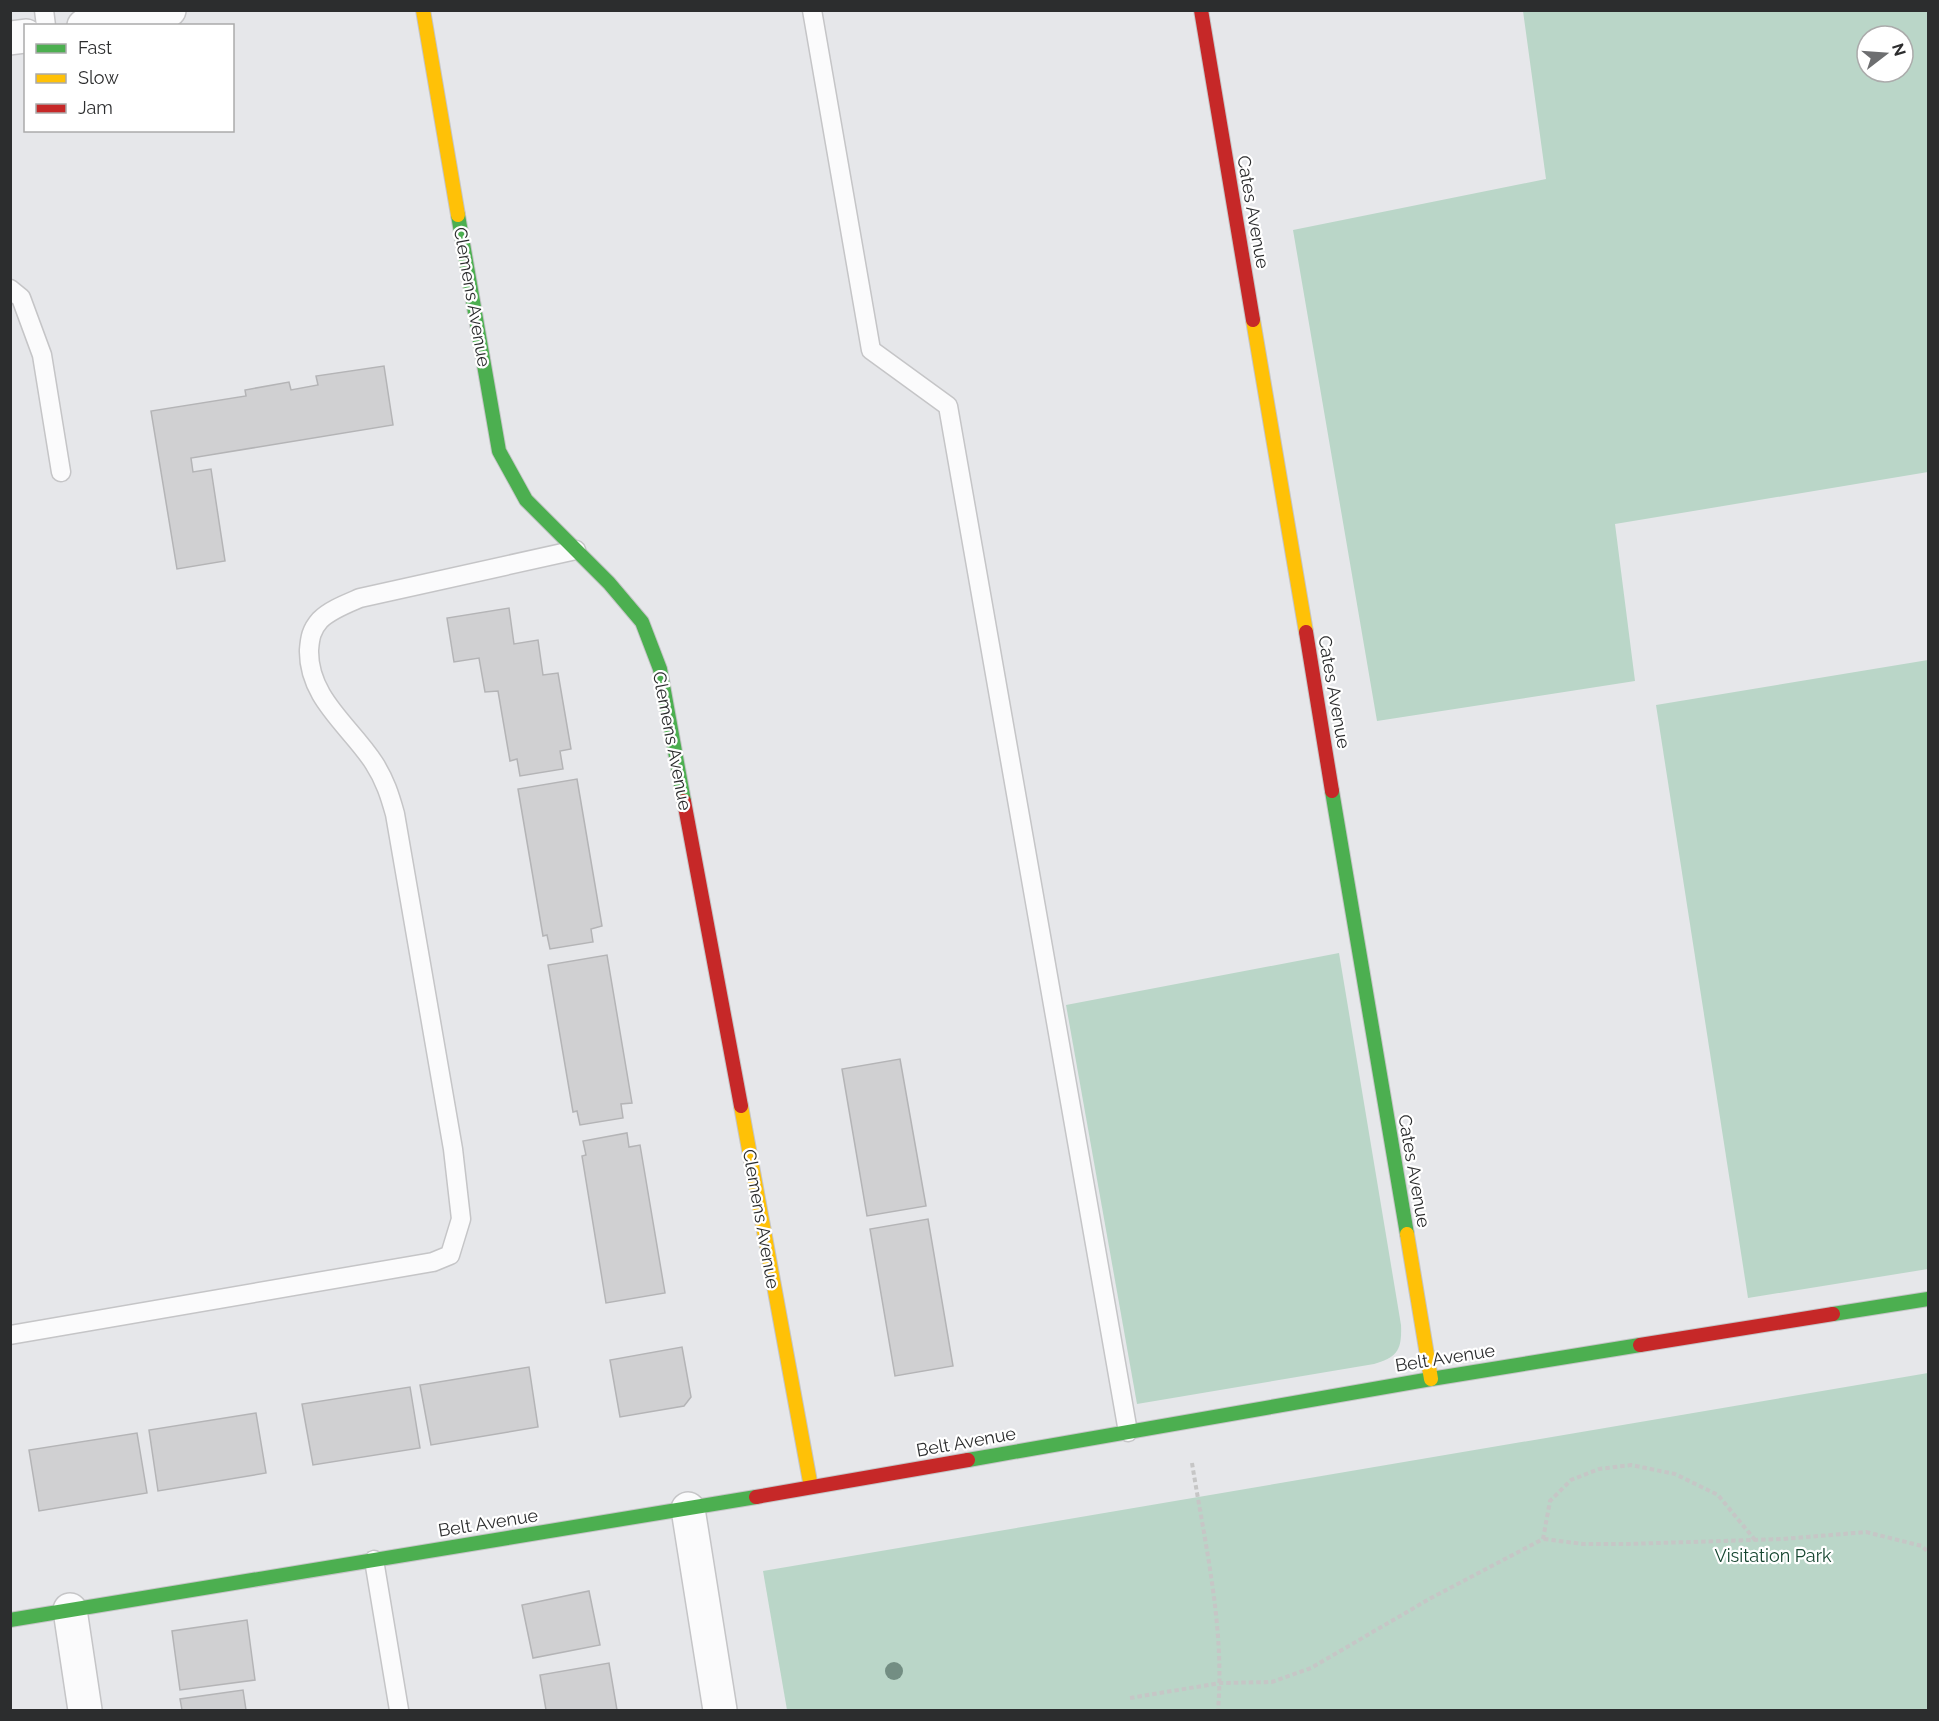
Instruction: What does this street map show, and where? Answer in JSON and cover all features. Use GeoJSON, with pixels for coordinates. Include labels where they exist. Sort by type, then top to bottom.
{"type":"FeatureCollection","features":[{"type":"Feature","properties":{"kind":"street"},"geometry":{"type":"LineString","coordinates":[[95,24],[169,10]]}},
{"type":"Feature","properties":{"kind":"street","name":"Clemens Avenue"},"geometry":{"type":"LineString","coordinates":[[423,10],[499,451],[526,500],[609,583],[642,622],[660,669],[811,1486]]}},
{"type":"Feature","properties":{"kind":"street","name":"Cates Avenue"},"geometry":{"type":"LineString","coordinates":[[1201,10],[1431,1379]]}},
{"type":"Feature","properties":{"kind":"street","name":"Belt Avenue"},"geometry":{"type":"LineString","coordinates":[[10,1620],[688,1509],[1431,1379],[1929,1299]]}},
{"type":"Feature","properties":{"kind":"street"},"geometry":{"type":"LineString","coordinates":[[688,1509],[720,1710]]}},
{"type":"Feature","properties":{"kind":"street"},"geometry":{"type":"LineString","coordinates":[[70,1610],[85,1710]]}},
{"type":"Feature","properties":{"kind":"lane"},"geometry":{"type":"LineString","coordinates":[[812,10],[871,350],[948,406],[1128,1431]]}},
{"type":"Feature","properties":{"kind":"lane"},"geometry":{"type":"LineString","coordinates":[[10,289],[21,298],[42,355],[61,472]]}},
{"type":"Feature","properties":{"kind":"lane"},"geometry":{"type":"LineString","coordinates":[[10,1335],[433,1262],[450,1255],[455,1245],[461,1218],[453,1149],[395,814],[387,786],[374,762],[329,708],[317,688],[309,662],[310,634],[320,620],[360,598],[576,550]]}},
{"type":"Feature","properties":{"kind":"lane"},"geometry":{"type":"LineString","coordinates":[[374,1560],[399,1710]]}},
{"type":"Feature","properties":{"kind":"path"},"geometry":{"type":"LineString","coordinates":[[1192,1463],[1217,1620],[1220,1683],[1218,1710]]}},
{"type":"Feature","properties":{"kind":"path"},"geometry":{"type":"LineString","coordinates":[[1543,1539],[1550,1501],[1571,1480],[1599,1469],[1631,1465],[1675,1474],[1718,1496],[1755,1540]]}},
{"type":"Feature","properties":{"kind":"path"},"geometry":{"type":"LineString","coordinates":[[1130,1698],[1220,1683],[1272,1682],[1311,1668],[1431,1598],[1543,1539],[1583,1544],[1755,1540],[1866,1532],[1922,1546],[1929,1552]]}},
{"type":"Feature","properties":{"kind":"green space"},"geometry":{"type":"Polygon","coordinates":[[[1523,11],[1928,11],[1928,472],[1615,524],[1635,681],[1377,721],[1293,230],[1546,179],[1523,11]]]}},
{"type":"Feature","properties":{"kind":"green space"},"geometry":{"type":"Polygon","coordinates":[[[1928,660],[1928,1269],[1748,1298],[1656,705],[1928,660]]]}},
{"type":"Feature","properties":{"kind":"green space"},"geometry":{"type":"Polygon","coordinates":[[[1339,953],[1401,1325],[1401,1340],[1397,1351],[1374,1364],[1137,1404],[1066,1005],[1339,953]]]}},
{"type":"Feature","properties":{"kind":"green space","name":"Visitation Park"},"geometry":{"type":"Polygon","coordinates":[[[1928,1373],[1928,1710],[787,1710],[763,1571],[1928,1373]]]}},
{"type":"Feature","properties":{"kind":"building"},"geometry":{"type":"Polygon","coordinates":[[[384,366],[393,425],[191,458],[193,472],[211,469],[225,561],[177,569],[151,411],[246,396],[245,390],[289,382],[291,390],[318,385],[316,376],[384,366]]]}},
{"type":"Feature","properties":{"kind":"building"},"geometry":{"type":"Polygon","coordinates":[[[509,608],[514,644],[538,640],[543,675],[558,673],[571,749],[560,751],[563,769],[520,776],[517,759],[510,761],[498,691],[485,692],[479,658],[454,662],[447,618],[509,608]]]}},
{"type":"Feature","properties":{"kind":"building"},"geometry":{"type":"Polygon","coordinates":[[[577,779],[602,926],[591,929],[593,942],[550,949],[547,935],[543,936],[518,789],[577,779]]]}},
{"type":"Feature","properties":{"kind":"building"},"geometry":{"type":"Polygon","coordinates":[[[607,955],[632,1103],[621,1104],[623,1118],[580,1125],[577,1111],[573,1112],[548,965],[607,955]]]}},
{"type":"Feature","properties":{"kind":"building"},"geometry":{"type":"Polygon","coordinates":[[[900,1059],[926,1206],[867,1216],[842,1069],[900,1059]]]}},
{"type":"Feature","properties":{"kind":"building"},"geometry":{"type":"Polygon","coordinates":[[[627,1133],[629,1147],[640,1145],[665,1293],[606,1303],[582,1156],[586,1155],[583,1141],[627,1133]]]}},
{"type":"Feature","properties":{"kind":"building"},"geometry":{"type":"Polygon","coordinates":[[[928,1219],[953,1366],[895,1376],[870,1229],[928,1219]]]}},
{"type":"Feature","properties":{"kind":"building"},"geometry":{"type":"Polygon","coordinates":[[[682,1347],[691,1397],[684,1406],[620,1417],[610,1360],[682,1347]]]}},
{"type":"Feature","properties":{"kind":"building"},"geometry":{"type":"Polygon","coordinates":[[[529,1367],[538,1427],[431,1445],[420,1385],[529,1367]]]}},
{"type":"Feature","properties":{"kind":"building"},"geometry":{"type":"Polygon","coordinates":[[[410,1387],[420,1448],[313,1465],[302,1404],[410,1387]]]}},
{"type":"Feature","properties":{"kind":"building"},"geometry":{"type":"Polygon","coordinates":[[[256,1413],[266,1473],[158,1491],[149,1430],[256,1413]]]}},
{"type":"Feature","properties":{"kind":"building"},"geometry":{"type":"Polygon","coordinates":[[[137,1433],[147,1493],[39,1511],[29,1450],[137,1433]]]}},
{"type":"Feature","properties":{"kind":"building"},"geometry":{"type":"Polygon","coordinates":[[[589,1591],[600,1645],[533,1658],[522,1605],[589,1591]]]}},
{"type":"Feature","properties":{"kind":"building"},"geometry":{"type":"Polygon","coordinates":[[[247,1620],[255,1680],[180,1690],[172,1631],[247,1620]]]}},
{"type":"Feature","properties":{"kind":"building"},"geometry":{"type":"Polygon","coordinates":[[[609,1663],[617,1710],[546,1710],[540,1675],[609,1663]]]}},
{"type":"Feature","properties":{"kind":"building"},"geometry":{"type":"Polygon","coordinates":[[[243,1690],[246,1710],[182,1710],[180,1699],[243,1690]]]}},
{"type":"Feature","properties":{"kind":"traffic: fast"},"geometry":{"type":"LineString","coordinates":[[458,215],[499,451],[526,500],[609,583],[642,622],[660,669],[684,801]]}},
{"type":"Feature","properties":{"kind":"traffic: fast"},"geometry":{"type":"LineString","coordinates":[[1332,791],[1407,1234]]}},
{"type":"Feature","properties":{"kind":"traffic: fast"},"geometry":{"type":"LineString","coordinates":[[1833,1314],[1928,1299]]}},
{"type":"Feature","properties":{"kind":"traffic: fast"},"geometry":{"type":"LineString","coordinates":[[968,1460],[1640,1345]]}},
{"type":"Feature","properties":{"kind":"traffic: fast"},"geometry":{"type":"LineString","coordinates":[[10,1620],[756,1497]]}},
{"type":"Feature","properties":{"kind":"traffic: slow"},"geometry":{"type":"LineString","coordinates":[[423,10],[458,215]]}},
{"type":"Feature","properties":{"kind":"traffic: slow"},"geometry":{"type":"LineString","coordinates":[[1253,320],[1306,632]]}},
{"type":"Feature","properties":{"kind":"traffic: slow"},"geometry":{"type":"LineString","coordinates":[[741,1106],[811,1487]]}},
{"type":"Feature","properties":{"kind":"traffic: slow"},"geometry":{"type":"LineString","coordinates":[[1407,1234],[1431,1379]]}},
{"type":"Feature","properties":{"kind":"traffic: jam"},"geometry":{"type":"LineString","coordinates":[[1201,10],[1253,320]]}},
{"type":"Feature","properties":{"kind":"traffic: jam"},"geometry":{"type":"LineString","coordinates":[[1306,632],[1332,791]]}},
{"type":"Feature","properties":{"kind":"traffic: jam"},"geometry":{"type":"LineString","coordinates":[[684,801],[741,1106]]}},
{"type":"Feature","properties":{"kind":"traffic: jam"},"geometry":{"type":"LineString","coordinates":[[1640,1345],[1833,1314]]}},
{"type":"Feature","properties":{"kind":"traffic: jam"},"geometry":{"type":"LineString","coordinates":[[756,1497],[968,1460]]}}]}
